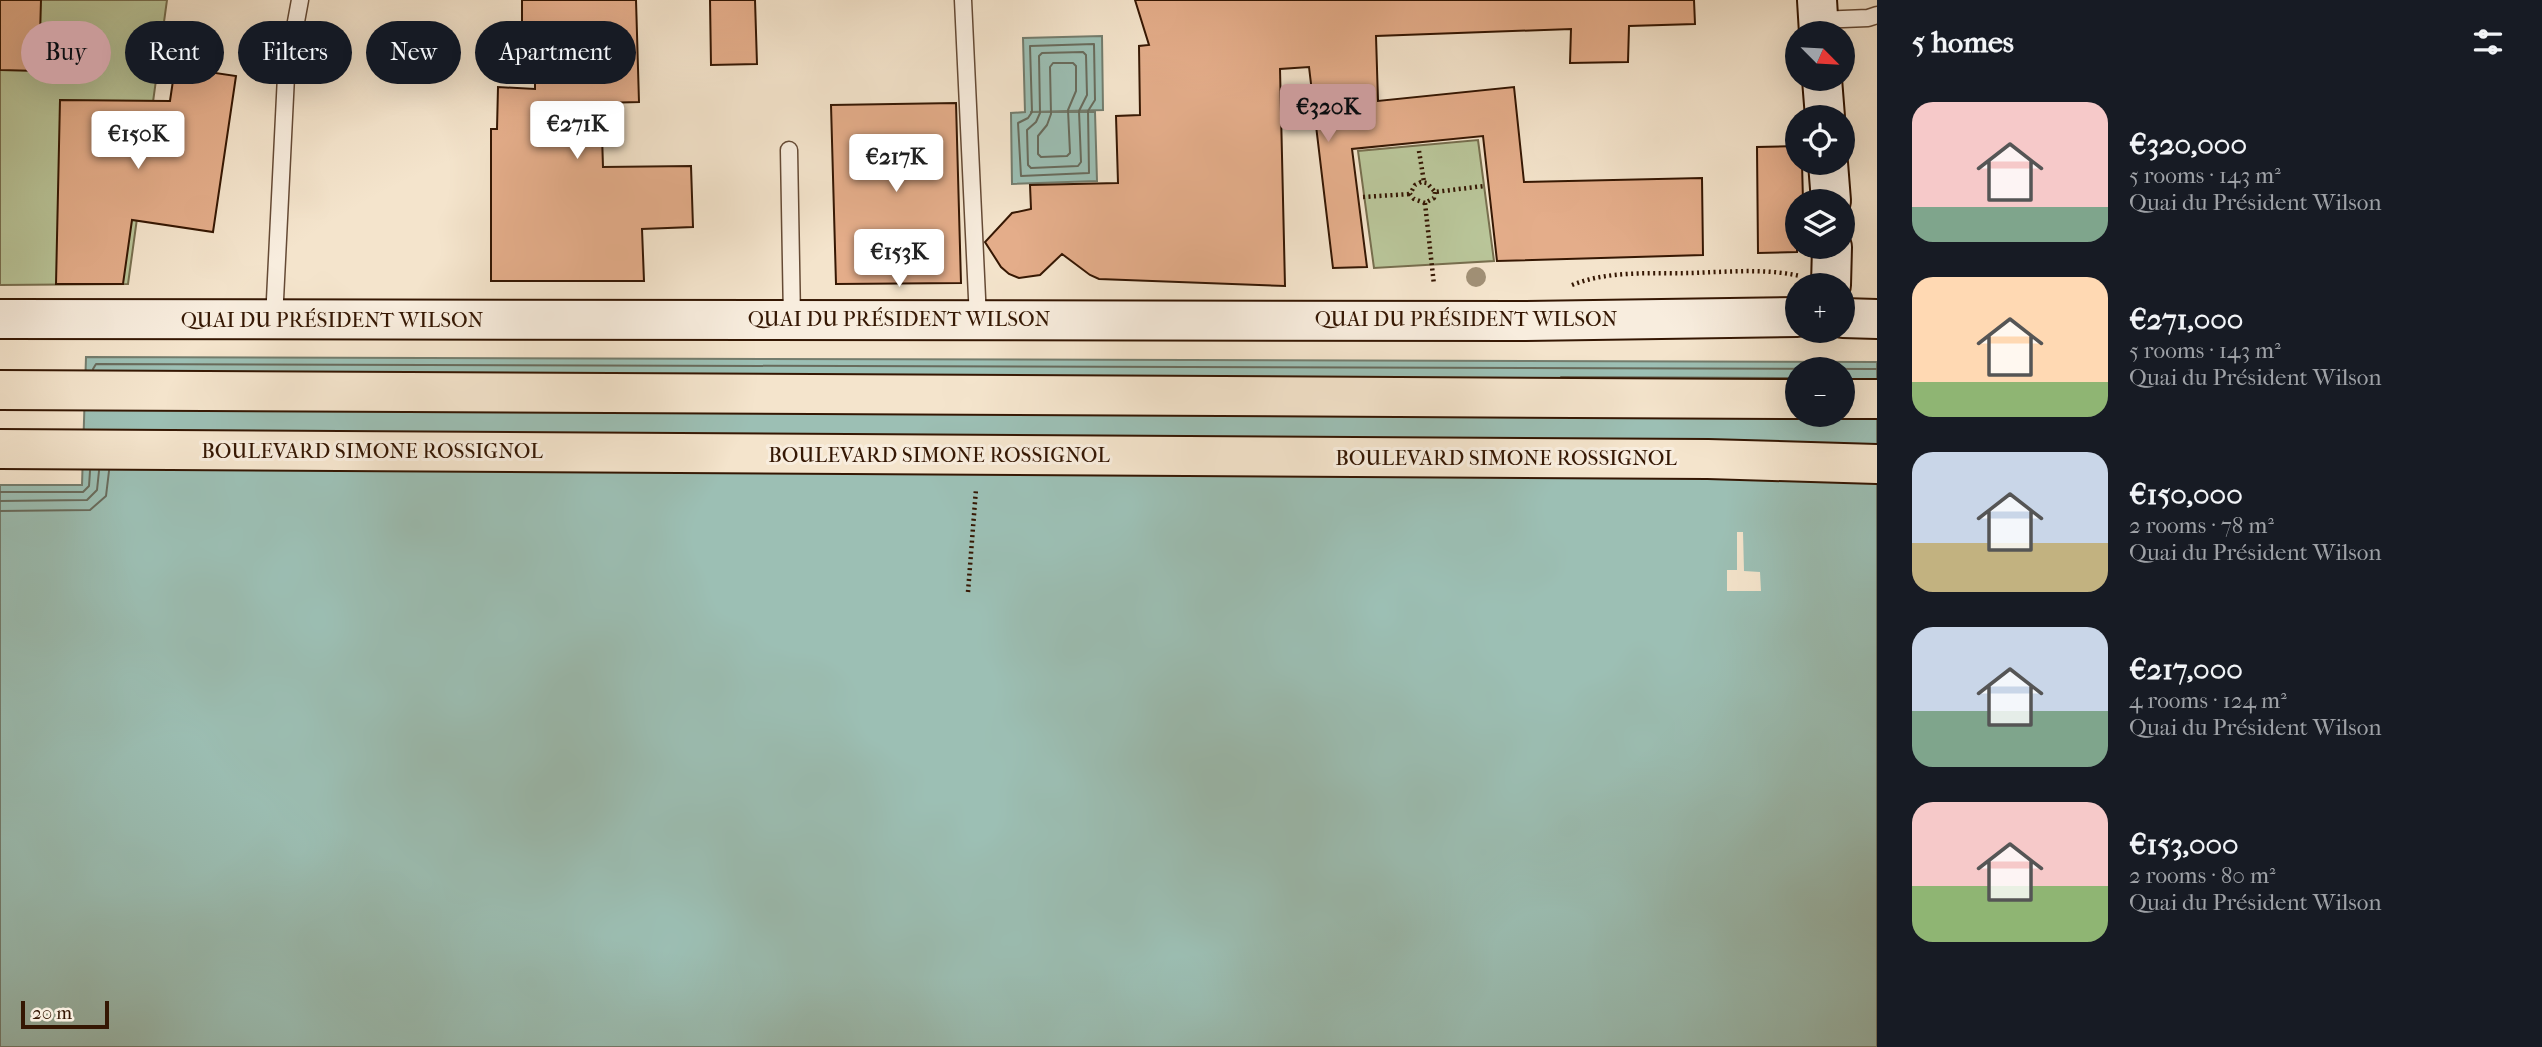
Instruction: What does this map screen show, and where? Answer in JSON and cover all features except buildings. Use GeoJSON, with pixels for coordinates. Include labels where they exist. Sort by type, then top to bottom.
{"type":"FeatureCollection","features":[{"type":"Feature","properties":{"kind":"main road"},"geometry":{"type":"LineString","coordinates":[[0,390],[1785,399]]}},
{"type":"Feature","properties":{"kind":"main road"},"geometry":{"type":"LineString","coordinates":[[1855,399],[1877,399]]}},
{"type":"Feature","properties":{"kind":"main road","name":"BOULEVARD SIMONE ROSSIGNOL"},"geometry":{"type":"LineString","coordinates":[[0,449],[1708,459],[1877,464]]}},
{"type":"Feature","properties":{"kind":"street"},"geometry":{"type":"LineString","coordinates":[[1855,301],[1877,320]]}},
{"type":"Feature","properties":{"kind":"street","name":"QUAI DU PRÉSIDENT WILSON"},"geometry":{"type":"LineString","coordinates":[[0,319],[1526,321],[1785,317]]}},
{"type":"Feature","properties":{"kind":"lane"},"geometry":{"type":"LineString","coordinates":[[274,320],[286,76],[300,0]]}},
{"type":"Feature","properties":{"kind":"lane"},"geometry":{"type":"LineString","coordinates":[[963,0],[978,319]]}},
{"type":"Feature","properties":{"kind":"lane"},"geometry":{"type":"LineString","coordinates":[[1818,18],[1868,18],[1877,15]]}},
{"type":"Feature","properties":{"kind":"lane"},"geometry":{"type":"LineString","coordinates":[[789,150],[792,319]]}},
{"type":"Feature","properties":{"kind":"path"},"geometry":{"type":"LineString","coordinates":[[1419,150],[1424,182],[1435,192],[1484,186]]}},
{"type":"Feature","properties":{"kind":"path"},"geometry":{"type":"LineString","coordinates":[[1410,194],[1415,185],[1424,182]]}},
{"type":"Feature","properties":{"kind":"path"},"geometry":{"type":"LineString","coordinates":[[1410,194],[1414,200],[1424,203],[1434,198],[1435,192]]}},
{"type":"Feature","properties":{"kind":"path"},"geometry":{"type":"LineString","coordinates":[[1363,197],[1410,194]]}},
{"type":"Feature","properties":{"kind":"path"},"geometry":{"type":"LineString","coordinates":[[1424,203],[1434,285]]}},
{"type":"Feature","properties":{"kind":"path"},"geometry":{"type":"LineString","coordinates":[[1560,290],[1603,276],[1761,271],[1785,275]]}},
{"type":"Feature","properties":{"kind":"path"},"geometry":{"type":"LineString","coordinates":[[968,592],[979,455]]}},
{"type":"Feature","properties":{"kind":"green space"},"geometry":{"type":"Polygon","coordinates":[[[0,0],[167,0],[164,21],[125,21],[125,84],[155,84],[128,284],[0,285],[0,0]]]}},
{"type":"Feature","properties":{"kind":"green space"},"geometry":{"type":"Polygon","coordinates":[[[1478,140],[1494,261],[1374,268],[1358,151],[1478,140]]]}},
{"type":"Feature","properties":{"kind":"water"},"geometry":{"type":"Polygon","coordinates":[[[1102,36],[1103,110],[1030,112],[1095,112],[1097,181],[1012,184],[1011,113],[1025,112],[1023,38],[1102,36]]]}},
{"type":"Feature","properties":{"kind":"water"},"geometry":{"type":"Polygon","coordinates":[[[86,357],[1785,362],[1785,427],[1855,427],[1855,362],[1877,362],[1877,1047],[0,1047],[0,485],[82,485],[86,357]]]}},
{"type":"Feature","properties":{"kind":"pier"},"geometry":{"type":"Polygon","coordinates":[[[1737,532],[1743,532],[1744,571],[1760,572],[1761,591],[1727,591],[1727,570],[1737,570],[1737,532]]]}}]}
